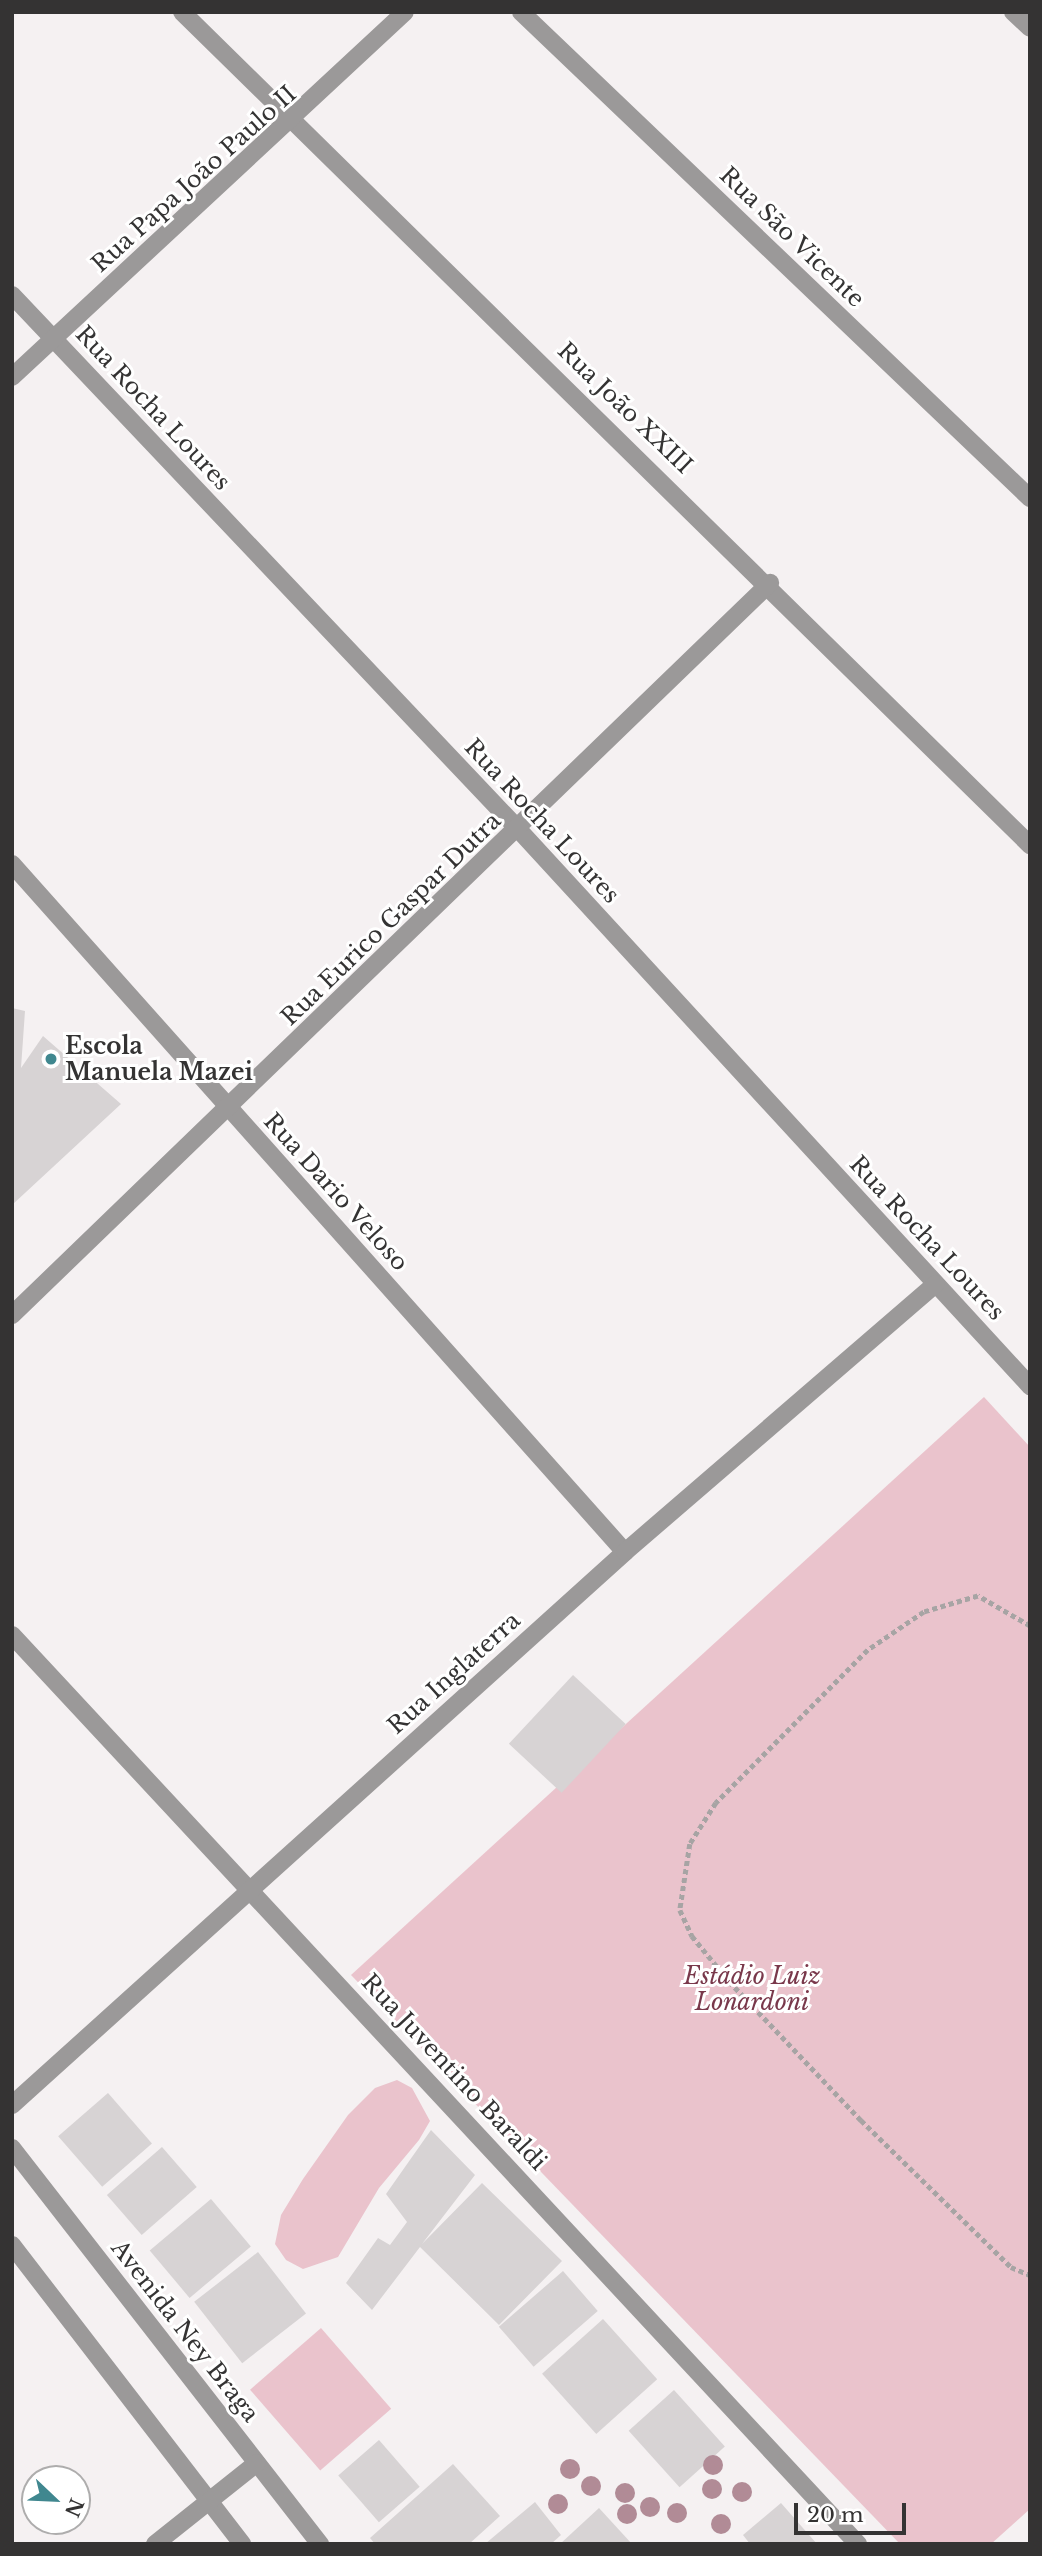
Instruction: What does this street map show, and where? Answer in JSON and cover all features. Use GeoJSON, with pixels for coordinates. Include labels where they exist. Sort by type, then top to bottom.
{"type":"FeatureCollection","features":[{"type":"Feature","properties":{"kind":"street","name":"Rua João XXIII"},"geometry":{"type":"LineString","coordinates":[[182,12],[770,583],[1030,845]]}},
{"type":"Feature","properties":{"kind":"street","name":"Rua Papa João Paulo II"},"geometry":{"type":"LineString","coordinates":[[12,377],[295,121],[405,12]]}},
{"type":"Feature","properties":{"kind":"street","name":"Rua São Vicente"},"geometry":{"type":"LineString","coordinates":[[521,12],[1030,498]]}},
{"type":"Feature","properties":{"kind":"street"},"geometry":{"type":"LineString","coordinates":[[1013,12],[1030,28]]}},
{"type":"Feature","properties":{"kind":"street","name":"Rua Rocha Loures"},"geometry":{"type":"LineString","coordinates":[[12,295],[518,829],[1030,1386]]}},
{"type":"Feature","properties":{"kind":"street","name":"Rua Eurico Gaspar Dutra"},"geometry":{"type":"LineString","coordinates":[[12,1315],[230,1110],[770,583]]}},
{"type":"Feature","properties":{"kind":"street","name":"Rua Dario Veloso"},"geometry":{"type":"LineString","coordinates":[[12,864],[625,1552]]}},
{"type":"Feature","properties":{"kind":"street","name":"Rua Inglaterra"},"geometry":{"type":"LineString","coordinates":[[12,2105],[625,1552],[935,1283]]}},
{"type":"Feature","properties":{"kind":"street","name":"Rua Juventino Baraldi"},"geometry":{"type":"LineString","coordinates":[[12,1635],[858,2544]]}},
{"type":"Feature","properties":{"kind":"street","name":"Avenida Ney Braga"},"geometry":{"type":"LineString","coordinates":[[12,2148],[320,2544]]}},
{"type":"Feature","properties":{"kind":"street"},"geometry":{"type":"LineString","coordinates":[[12,2245],[242,2544]]}},
{"type":"Feature","properties":{"kind":"street"},"geometry":{"type":"LineString","coordinates":[[155,2544],[257,2463]]}},
{"type":"Feature","properties":{"kind":"path"},"geometry":{"type":"LineString","coordinates":[[1030,1626],[978,1596],[924,1612],[868,1650],[716,1803],[690,1844],[680,1910],[692,1936],[729,1981],[833,2090],[980,2238],[1030,2275]]}},
{"type":"Feature","properties":{"kind":"green space","name":"Estádio Luiz Lonardoni"},"geometry":{"type":"Polygon","coordinates":[[[984,1397],[1030,1447],[1030,2509],[991,2544],[900,2544],[351,1975],[984,1397]]]}},
{"type":"Feature","properties":{"kind":"green space"},"geometry":{"type":"Polygon","coordinates":[[[397,2080],[412,2088],[430,2121],[419,2140],[379,2188],[338,2257],[303,2269],[286,2260],[275,2244],[281,2215],[303,2179],[348,2115],[375,2088],[397,2080]]]}},
{"type":"Feature","properties":{"kind":"green space"},"geometry":{"type":"Polygon","coordinates":[[[321,2328],[391,2409],[320,2470],[250,2390],[321,2328]]]}},
{"type":"Feature","properties":{"kind":"building"},"geometry":{"type":"Polygon","coordinates":[[[12,1008],[25,1011],[21,1068],[43,1036],[121,1104],[12,1205],[12,1008]]]}},
{"type":"Feature","properties":{"kind":"building"},"geometry":{"type":"Polygon","coordinates":[[[573,1675],[626,1724],[562,1793],[509,1744],[573,1675]]]}},
{"type":"Feature","properties":{"kind":"building"},"geometry":{"type":"Polygon","coordinates":[[[108,2093],[152,2144],[102,2187],[58,2136],[108,2093]]]}},
{"type":"Feature","properties":{"kind":"building"},"geometry":{"type":"Polygon","coordinates":[[[431,2130],[475,2175],[422,2244],[482,2183],[562,2261],[499,2325],[420,2247],[372,2310],[346,2283],[378,2238],[390,2245],[407,2222],[386,2194],[431,2130]]]}},
{"type":"Feature","properties":{"kind":"building"},"geometry":{"type":"Polygon","coordinates":[[[162,2147],[197,2187],[142,2235],[107,2195],[162,2147]]]}},
{"type":"Feature","properties":{"kind":"building"},"geometry":{"type":"Polygon","coordinates":[[[211,2199],[251,2246],[190,2298],[150,2250],[211,2199]]]}},
{"type":"Feature","properties":{"kind":"building"},"geometry":{"type":"Polygon","coordinates":[[[258,2252],[306,2313],[242,2363],[194,2302],[258,2252]]]}},
{"type":"Feature","properties":{"kind":"building"},"geometry":{"type":"Polygon","coordinates":[[[563,2271],[598,2311],[534,2367],[499,2327],[563,2271]]]}},
{"type":"Feature","properties":{"kind":"building"},"geometry":{"type":"Polygon","coordinates":[[[603,2319],[657,2379],[596,2434],[542,2374],[603,2319]]]}},
{"type":"Feature","properties":{"kind":"building"},"geometry":{"type":"Polygon","coordinates":[[[674,2390],[725,2446],[680,2487],[629,2431],[674,2390]]]}},
{"type":"Feature","properties":{"kind":"building"},"geometry":{"type":"Polygon","coordinates":[[[379,2440],[420,2487],[379,2522],[338,2475],[379,2440]]]}},
{"type":"Feature","properties":{"kind":"building"},"geometry":{"type":"Polygon","coordinates":[[[453,2464],[500,2516],[469,2544],[375,2544],[370,2538],[453,2464]]]}},
{"type":"Feature","properties":{"kind":"building"},"geometry":{"type":"Polygon","coordinates":[[[535,2502],[561,2535],[551,2544],[485,2544],[535,2502]]]}},
{"type":"Feature","properties":{"kind":"building"},"geometry":{"type":"Polygon","coordinates":[[[781,2503],[817,2544],[750,2544],[743,2535],[781,2503]]]}},
{"type":"Feature","properties":{"kind":"building"},"geometry":{"type":"Polygon","coordinates":[[[599,2508],[632,2544],[560,2544],[599,2508]]]}},
{"type":"Feature","properties":{"kind":"place","name":"Escola Manuela Mazei"},"geometry":{"type":"Point","coordinates":[51,1059]}}]}
